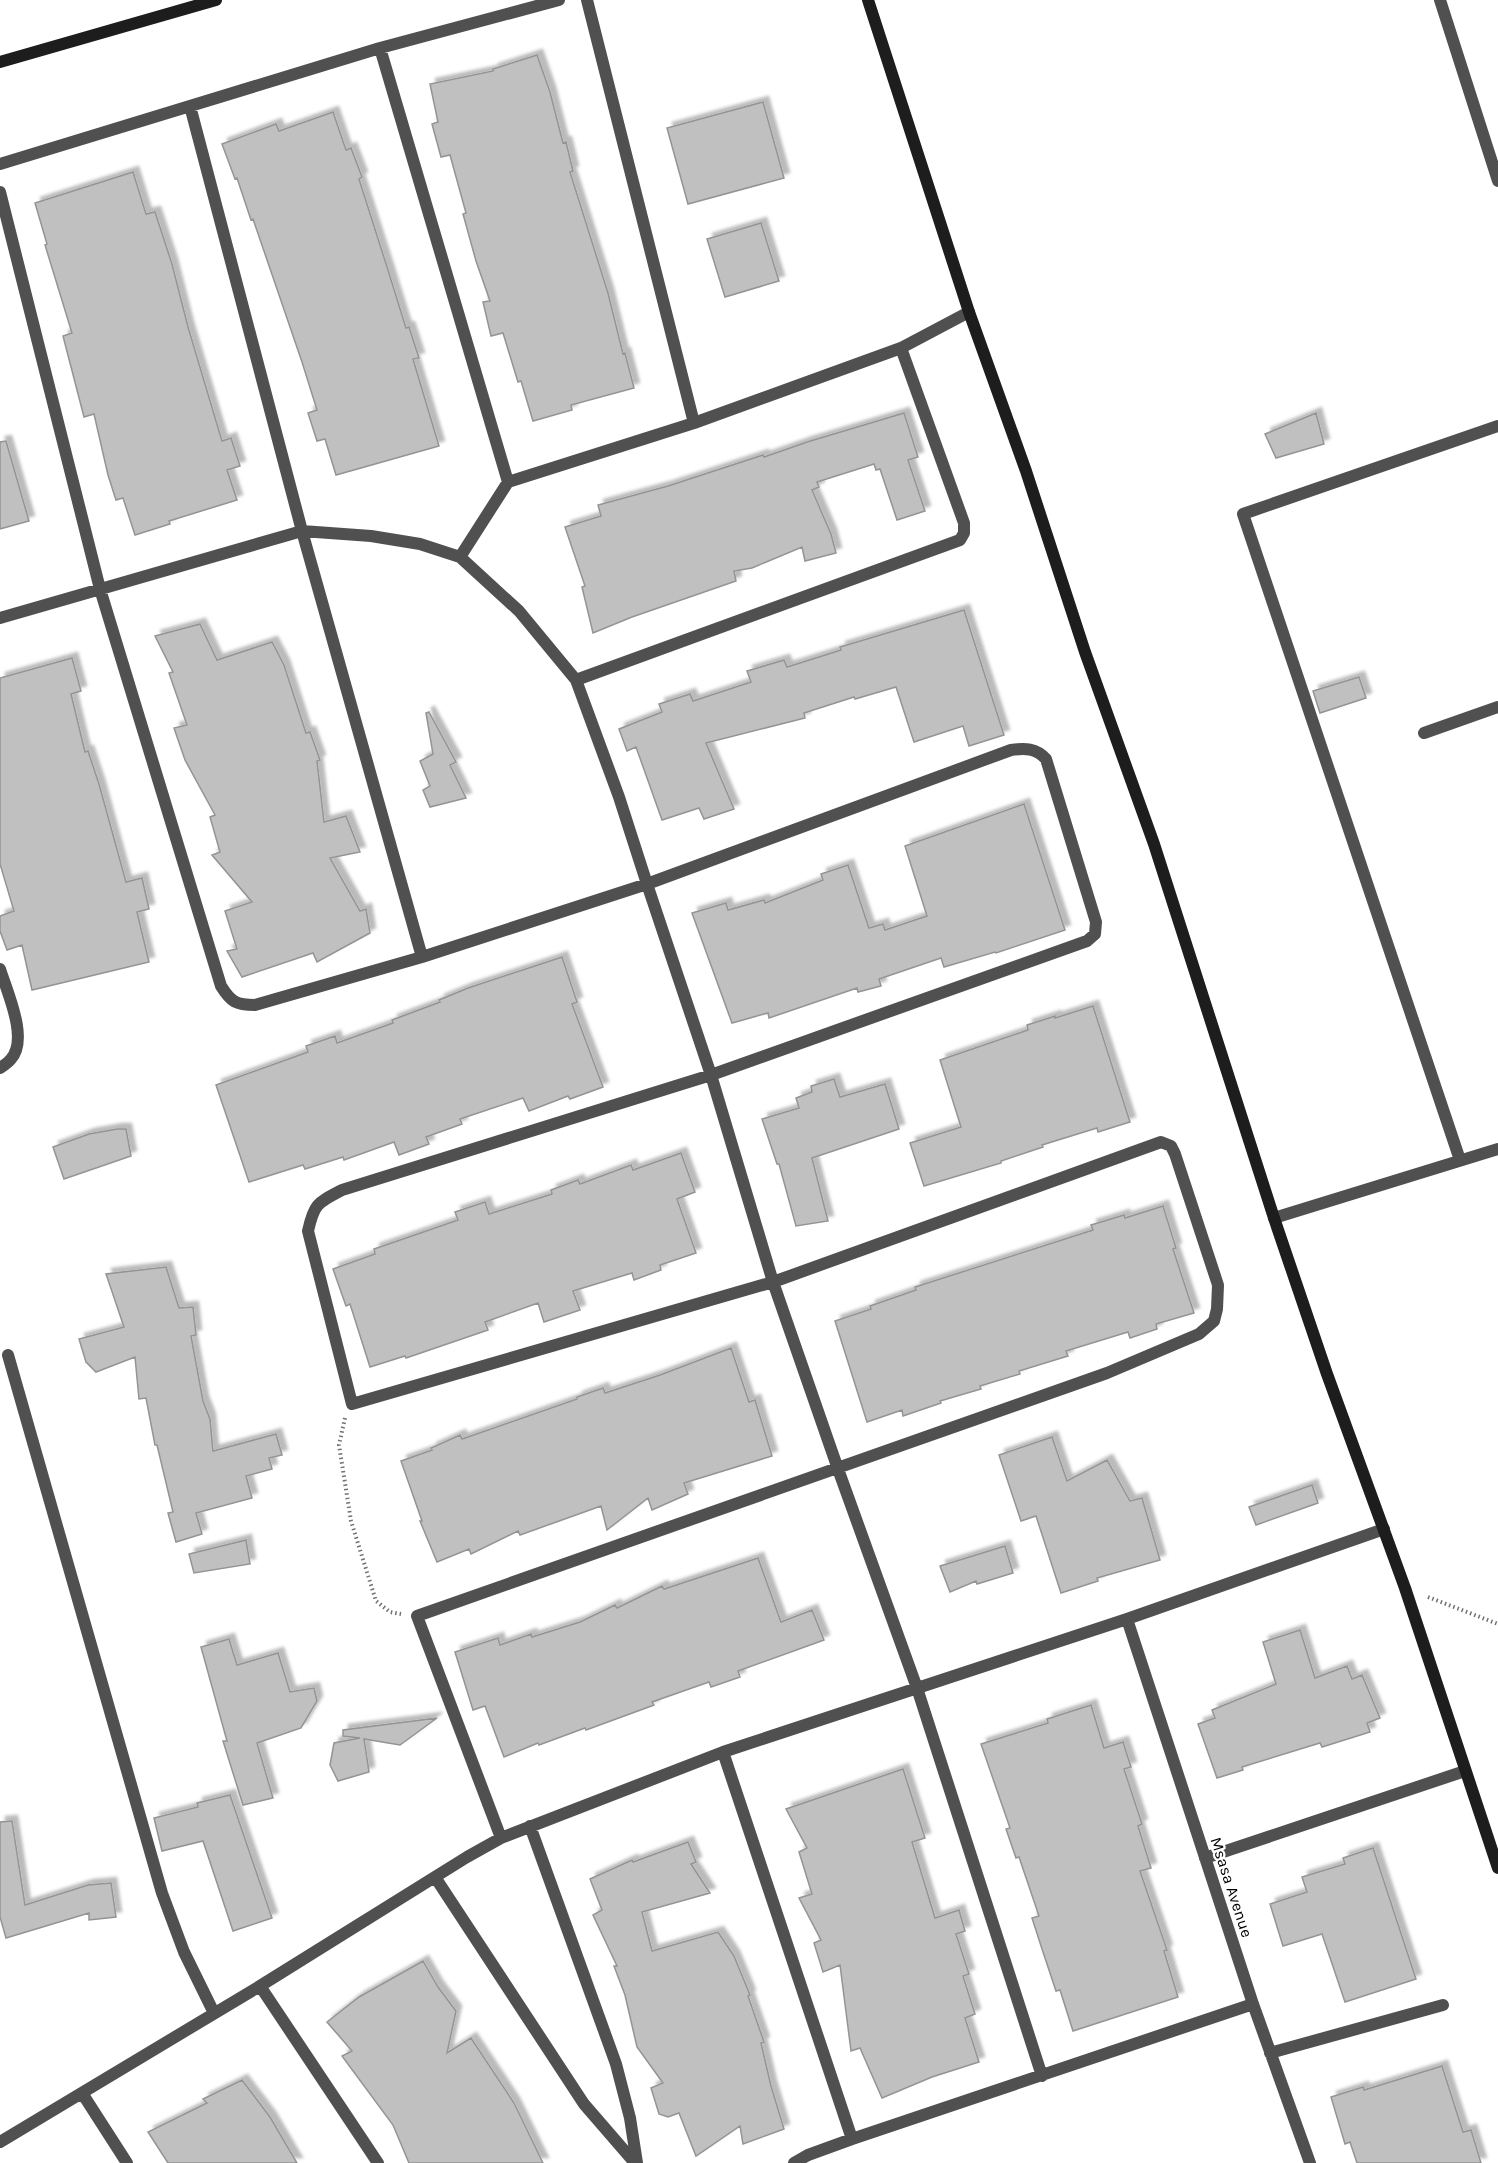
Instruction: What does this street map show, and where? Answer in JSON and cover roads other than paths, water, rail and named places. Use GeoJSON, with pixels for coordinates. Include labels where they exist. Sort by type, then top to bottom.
{"type":"FeatureCollection","features":[{"type":"Feature","properties":{"kind":"street"},"geometry":{"type":"LineString","coordinates":[[0,62],[216,0]]}},
{"type":"Feature","properties":{"kind":"street"},"geometry":{"type":"LineString","coordinates":[[0,164],[380,48],[560,0]]}},
{"type":"Feature","properties":{"kind":"street"},"geometry":{"type":"LineString","coordinates":[[587,0],[694,423]]}},
{"type":"Feature","properties":{"kind":"street"},"geometry":{"type":"LineString","coordinates":[[868,0],[969,312],[1026,471],[1085,652],[1154,844],[1274,1218],[1327,1374],[1405,1588],[1498,1868]]}},
{"type":"Feature","properties":{"kind":"street"},"geometry":{"type":"LineString","coordinates":[[1440,0],[1498,181]]}},
{"type":"Feature","properties":{"kind":"street"},"geometry":{"type":"LineString","coordinates":[[380,48],[508,482]]}},
{"type":"Feature","properties":{"kind":"street"},"geometry":{"type":"LineString","coordinates":[[190,106],[302,531],[422,957]]}},
{"type":"Feature","properties":{"kind":"street"},"geometry":{"type":"LineString","coordinates":[[0,192],[100,589],[221,986],[228,998],[240,1005],[255,1005],[422,957],[647,884],[1011,750],[1024,748],[1040,753],[1046,759],[1096,922],[1095,934],[1092,938],[711,1075],[342,1191],[325,1199],[312,1211],[308,1231],[352,1404],[773,1282],[1161,1142],[1171,1146],[1175,1154],[1218,1285],[1214,1321],[1199,1334],[1107,1373],[417,1616],[501,1838]]}},
{"type":"Feature","properties":{"kind":"street"},"geometry":{"type":"LineString","coordinates":[[460,557],[508,482],[694,423],[901,348],[969,312]]}},
{"type":"Feature","properties":{"kind":"street"},"geometry":{"type":"LineString","coordinates":[[576,680],[960,540],[964,533],[964,523],[901,348]]}},
{"type":"Feature","properties":{"kind":"street"},"geometry":{"type":"LineString","coordinates":[[1460,1160],[1243,514],[1498,426]]}},
{"type":"Feature","properties":{"kind":"street"},"geometry":{"type":"LineString","coordinates":[[0,618],[302,531],[371,537],[420,544],[460,557],[519,611],[576,680],[620,797],[711,1075],[773,1282],[917,1688],[1042,2076]]}},
{"type":"Feature","properties":{"kind":"street"},"geometry":{"type":"LineString","coordinates":[[1424,733],[1498,707]]}},
{"type":"Feature","properties":{"kind":"street"},"geometry":{"type":"LineString","coordinates":[[0,969],[19,1033],[12,1059],[0,1068]]}},
{"type":"Feature","properties":{"kind":"street"},"geometry":{"type":"LineString","coordinates":[[1274,1218],[1498,1149]]}},
{"type":"Feature","properties":{"kind":"street"},"geometry":{"type":"LineString","coordinates":[[8,1355],[162,1893],[184,1952],[214,2013]]}},
{"type":"Feature","properties":{"kind":"street"},"geometry":{"type":"LineString","coordinates":[[0,2142],[501,1838],[723,1752],[1127,1619],[1384,1529]]}},
{"type":"Feature","properties":{"kind":"street","name":"Msasa Avenue"},"geometry":{"type":"LineString","coordinates":[[1127,1619],[1253,2004],[1310,2163]]}},
{"type":"Feature","properties":{"kind":"street"},"geometry":{"type":"LineString","coordinates":[[723,1752],[852,2139]]}},
{"type":"Feature","properties":{"kind":"street"},"geometry":{"type":"LineString","coordinates":[[1205,1858],[1465,1771]]}},
{"type":"Feature","properties":{"kind":"street"},"geometry":{"type":"LineString","coordinates":[[530,1826],[616,2064],[630,2118],[636,2163]]}},
{"type":"Feature","properties":{"kind":"street"},"geometry":{"type":"LineString","coordinates":[[435,1877],[584,2104],[636,2163]]}},
{"type":"Feature","properties":{"kind":"street"},"geometry":{"type":"LineString","coordinates":[[260,1986],[378,2163]]}},
{"type":"Feature","properties":{"kind":"street"},"geometry":{"type":"LineString","coordinates":[[794,2163],[808,2155],[852,2139],[1253,2004]]}},
{"type":"Feature","properties":{"kind":"street"},"geometry":{"type":"LineString","coordinates":[[1270,2053],[1443,2005]]}},
{"type":"Feature","properties":{"kind":"street"},"geometry":{"type":"LineString","coordinates":[[82,2093],[128,2163]]}}]}
